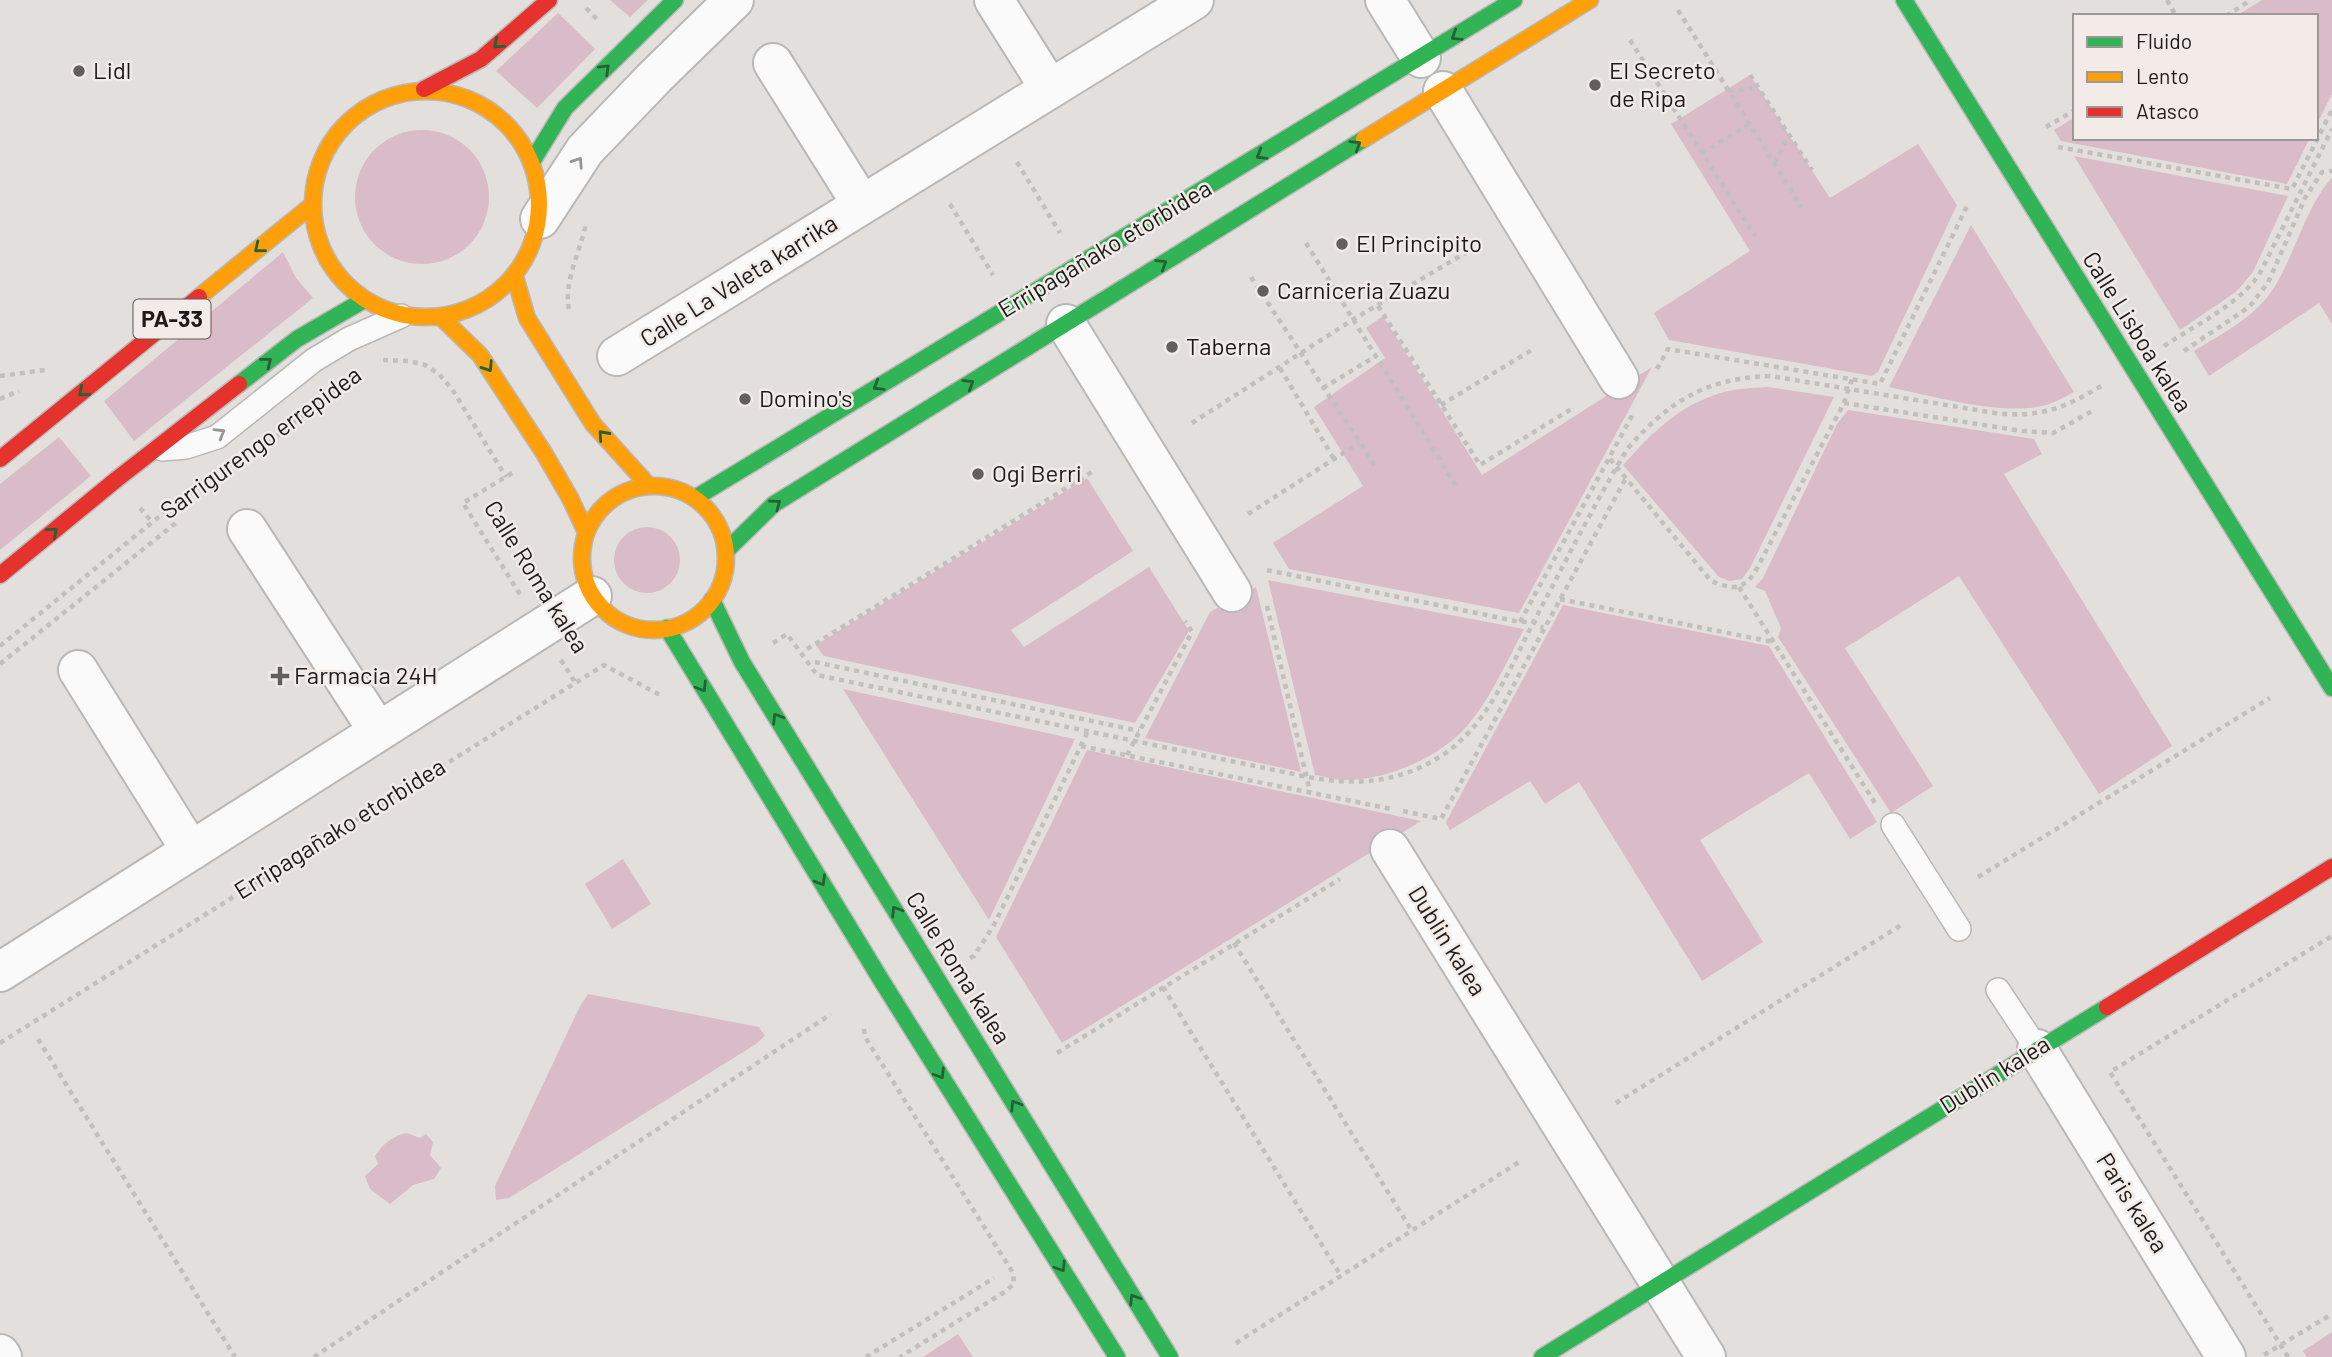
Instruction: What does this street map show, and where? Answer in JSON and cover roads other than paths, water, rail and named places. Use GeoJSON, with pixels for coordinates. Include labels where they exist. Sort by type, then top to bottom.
{"type":"FeatureCollection","features":[{"type":"Feature","properties":{"kind":"main road"},"geometry":{"type":"LineString","coordinates":[[424,89],[469,97],[508,122],[533,160],[540,219],[515,277],[482,304],[442,318],[401,316],[364,300],[337,275],[319,242],[313,205],[320,162],[344,124],[381,99],[424,89],[481,59],[550,0]]}},
{"type":"Feature","properties":{"kind":"main road"},"geometry":{"type":"LineString","coordinates":[[533,160],[565,108],[675,0]]}},
{"type":"Feature","properties":{"kind":"main road","name":"Erripagañako etorbidea"},"geometry":{"type":"LineString","coordinates":[[695,498],[1514,0]]}},
{"type":"Feature","properties":{"kind":"main road","name":"Erripagañako etorbidea"},"geometry":{"type":"LineString","coordinates":[[726,551],[774,504],[1590,0]]}},
{"type":"Feature","properties":{"kind":"main road","name":"Calle Lisboa kalea"},"geometry":{"type":"LineString","coordinates":[[1904,0],[2332,688]]}},
{"type":"Feature","properties":{"kind":"main road","name":"PA-33"},"geometry":{"type":"LineString","coordinates":[[0,459],[313,205]]}},
{"type":"Feature","properties":{"kind":"main road"},"geometry":{"type":"LineString","coordinates":[[515,277],[527,318],[593,424],[649,486]]}},
{"type":"Feature","properties":{"kind":"main road"},"geometry":{"type":"LineString","coordinates":[[3,582],[31,550],[297,339],[364,300]]}},
{"type":"Feature","properties":{"kind":"main road"},"geometry":{"type":"LineString","coordinates":[[442,318],[480,355],[544,453],[586,532]]}},
{"type":"Feature","properties":{"kind":"main road"},"geometry":{"type":"LineString","coordinates":[[0,447],[32,434]]}},
{"type":"Feature","properties":{"kind":"main road"},"geometry":{"type":"LineString","coordinates":[[649,486],[673,488],[695,498],[710,512],[721,531],[726,551],[725,568],[712,600],[700,613],[684,623],[667,628],[645,629],[625,624],[606,612],[592,596],[584,576],[582,555],[586,532],[596,514],[611,500],[629,490],[649,486]]}},
{"type":"Feature","properties":{"kind":"main road","name":"Calle Roma kalea"},"geometry":{"type":"LineString","coordinates":[[712,600],[742,662],[1170,1357]]}},
{"type":"Feature","properties":{"kind":"main road"},"geometry":{"type":"LineString","coordinates":[[667,628],[883,983],[1117,1357]]}},
{"type":"Feature","properties":{"kind":"main road","name":"Dublin kalea"},"geometry":{"type":"LineString","coordinates":[[1542,1357],[2332,867]]}},
{"type":"Feature","properties":{"kind":"street"},"geometry":{"type":"LineString","coordinates":[[540,219],[585,150],[734,0]]}},
{"type":"Feature","properties":{"kind":"street"},"geometry":{"type":"LineString","coordinates":[[994,0],[1050,89]]}},
{"type":"Feature","properties":{"kind":"street","name":"Calle La Valeta karrika"},"geometry":{"type":"LineString","coordinates":[[617,356],[1194,0]]}},
{"type":"Feature","properties":{"kind":"street"},"geometry":{"type":"LineString","coordinates":[[1385,0],[1421,58]]}},
{"type":"Feature","properties":{"kind":"street","name":"Calle La Valeta karrika"},"geometry":{"type":"LineString","coordinates":[[773,63],[862,205]]}},
{"type":"Feature","properties":{"kind":"street"},"geometry":{"type":"LineString","coordinates":[[1443,91],[1638,385]]}},
{"type":"Feature","properties":{"kind":"street","name":"Erripagañako etorbidea"},"geometry":{"type":"LineString","coordinates":[[1066,324],[1249,597]]}},
{"type":"Feature","properties":{"kind":"street"},"geometry":{"type":"LineString","coordinates":[[247,529],[378,732]]}},
{"type":"Feature","properties":{"kind":"street"},"geometry":{"type":"LineString","coordinates":[[0,972],[592,596]]}},
{"type":"Feature","properties":{"kind":"street"},"geometry":{"type":"LineString","coordinates":[[78,670],[191,851]]}},
{"type":"Feature","properties":{"kind":"street","name":"Dublin kalea"},"geometry":{"type":"LineString","coordinates":[[1390,849],[1706,1357]]}},
{"type":"Feature","properties":{"kind":"street","name":"Paris kalea"},"geometry":{"type":"LineString","coordinates":[[2037,1049],[2227,1357]]}},
{"type":"Feature","properties":{"kind":"lane"},"geometry":{"type":"LineString","coordinates":[[155,450],[186,447],[217,437],[314,360],[349,339],[401,316]]}},
{"type":"Feature","properties":{"kind":"lane"},"geometry":{"type":"LineString","coordinates":[[1893,825],[1959,929]]}},
{"type":"Feature","properties":{"kind":"lane"},"geometry":{"type":"LineString","coordinates":[[1998,990],[2037,1049]]}},
{"type":"Feature","properties":{"kind":"place","name":"Lidl"},"geometry":{"type":"Point","coordinates":[79,71]}},
{"type":"Feature","properties":{"kind":"place","name":"El Secreto de Ripa"},"geometry":{"type":"Point","coordinates":[1595,85]}},
{"type":"Feature","properties":{"kind":"place","name":"El Principito"},"geometry":{"type":"Point","coordinates":[1342,244]}},
{"type":"Feature","properties":{"kind":"place","name":"Carniceria Zuazu"},"geometry":{"type":"Point","coordinates":[1263,291]}},
{"type":"Feature","properties":{"kind":"place","name":"Taberna"},"geometry":{"type":"Point","coordinates":[1172,347]}},
{"type":"Feature","properties":{"kind":"place","name":"Domino's"},"geometry":{"type":"Point","coordinates":[745,399]}},
{"type":"Feature","properties":{"kind":"place","name":"Ogi Berri"},"geometry":{"type":"Point","coordinates":[978,474]}},
{"type":"Feature","properties":{"kind":"place","name":"Farmacia 24H"},"geometry":{"type":"Point","coordinates":[280,676]}}]}
